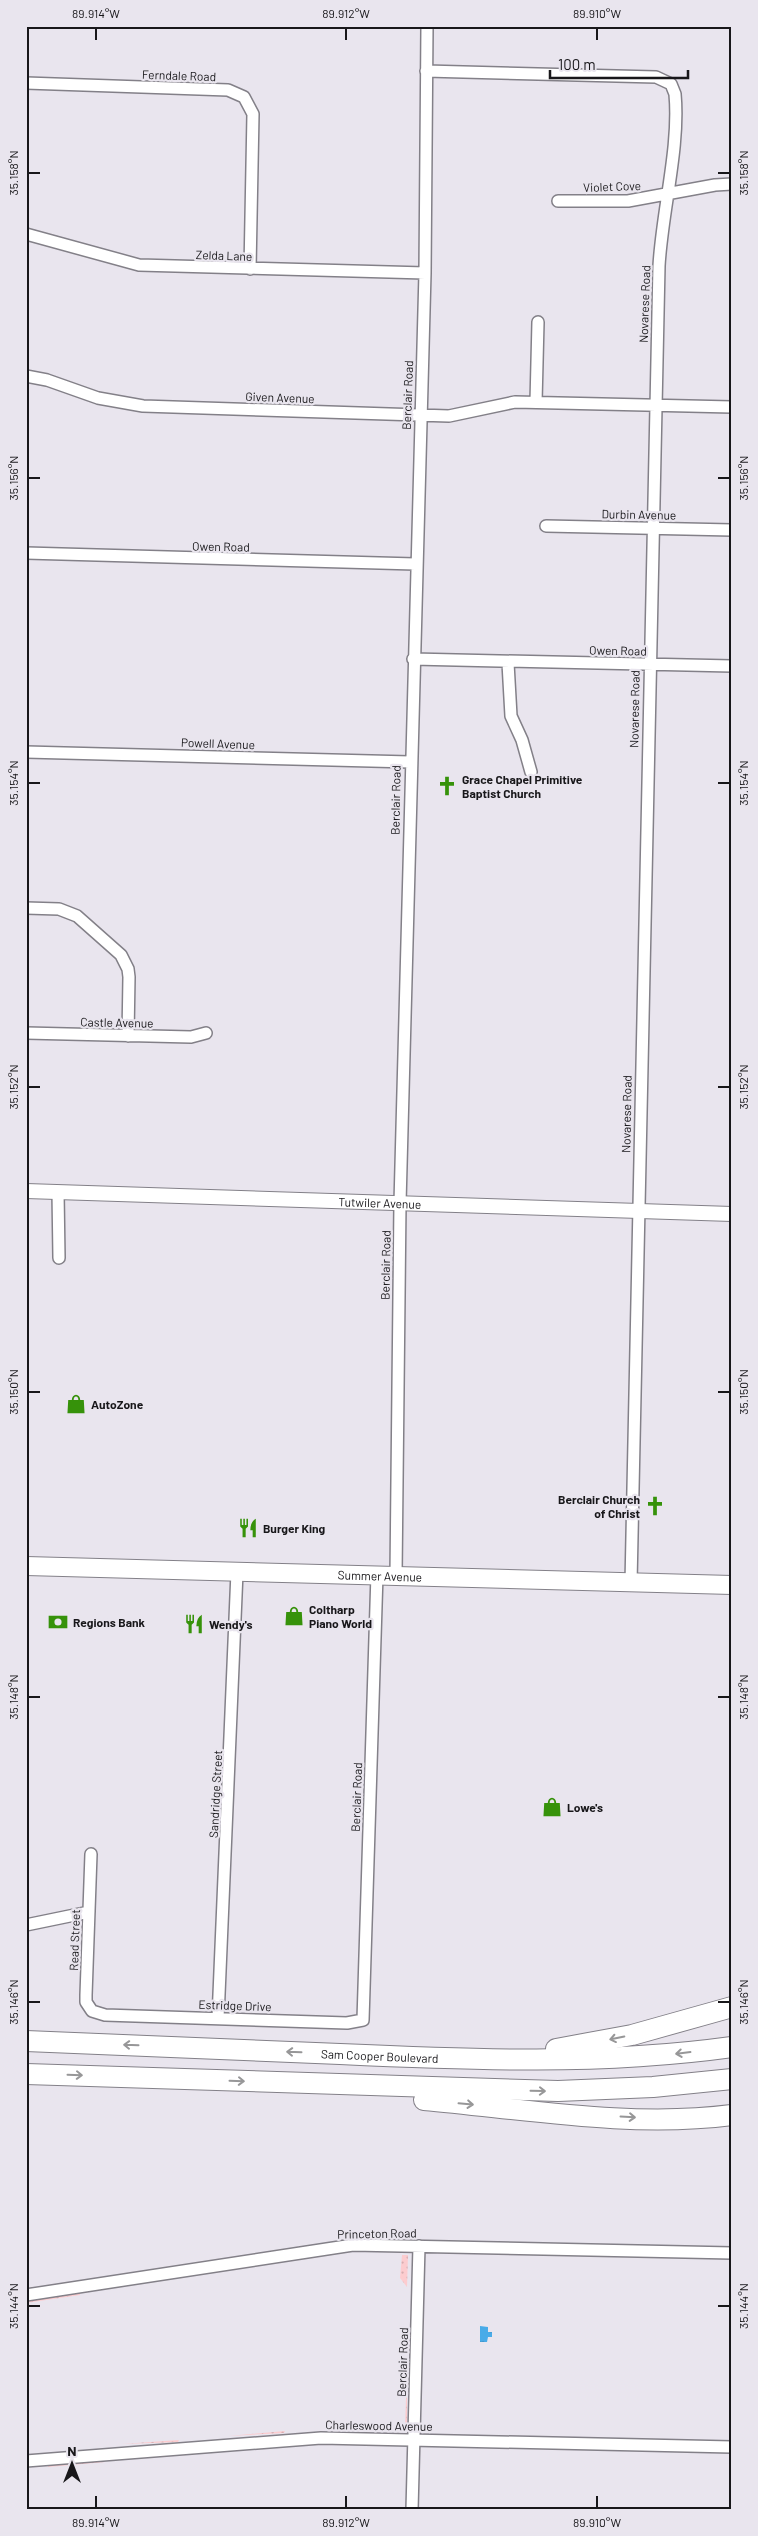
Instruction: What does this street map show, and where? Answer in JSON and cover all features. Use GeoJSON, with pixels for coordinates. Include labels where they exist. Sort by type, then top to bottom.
{"type":"FeatureCollection","features":[{"type":"Feature","properties":{"kind":"highway"},"geometry":{"type":"LineString","coordinates":[[462,2059],[574,2047],[632,2035],[732,2007]]}},
{"type":"Feature","properties":{"kind":"highway","name":"Sam Cooper Boulevard"},"geometry":{"type":"LineString","coordinates":[[26,2041],[462,2059],[574,2060],[676,2054],[732,2047]]}},
{"type":"Feature","properties":{"kind":"highway"},"geometry":{"type":"LineString","coordinates":[[26,2074],[558,2091],[654,2086],[732,2079]]}},
{"type":"Feature","properties":{"kind":"highway"},"geometry":{"type":"LineString","coordinates":[[367,2086],[417,2099],[590,2115],[660,2118],[732,2115]]}},
{"type":"Feature","properties":{"kind":"main road","name":"Summer Avenue"},"geometry":{"type":"LineString","coordinates":[[26,1566],[732,1585]]}},
{"type":"Feature","properties":{"kind":"street","name":"Berclair Road"},"geometry":{"type":"LineString","coordinates":[[396,1575],[400,1202],[415,564],[425,273],[427,26]]}},
{"type":"Feature","properties":{"kind":"street","name":"Novarese Road"},"geometry":{"type":"LineString","coordinates":[[426,71],[656,77],[666,80],[674,89],[676,102],[660,247],[655,405],[631,1583]]}},
{"type":"Feature","properties":{"kind":"street","name":"Ferndale Road"},"geometry":{"type":"LineString","coordinates":[[26,83],[228,90],[244,97],[253,114],[250,269]]}},
{"type":"Feature","properties":{"kind":"street","name":"Violet Cove"},"geometry":{"type":"LineString","coordinates":[[558,201],[628,202],[716,185],[732,184]]}},
{"type":"Feature","properties":{"kind":"street","name":"Zelda Lane"},"geometry":{"type":"LineString","coordinates":[[26,234],[139,265],[425,273]]}},
{"type":"Feature","properties":{"kind":"street"},"geometry":{"type":"LineString","coordinates":[[536,402],[538,322]]}},
{"type":"Feature","properties":{"kind":"street","name":"Given Avenue"},"geometry":{"type":"LineString","coordinates":[[26,376],[47,380],[98,398],[142,406],[449,416],[492,406],[536,402],[732,406]]}},
{"type":"Feature","properties":{"kind":"street","name":"Durbin Avenue"},"geometry":{"type":"LineString","coordinates":[[546,526],[732,530]]}},
{"type":"Feature","properties":{"kind":"street","name":"Owen Road"},"geometry":{"type":"LineString","coordinates":[[26,553],[415,564]]}},
{"type":"Feature","properties":{"kind":"street","name":"Owen Road"},"geometry":{"type":"LineString","coordinates":[[413,659],[508,663],[732,666]]}},
{"type":"Feature","properties":{"kind":"street"},"geometry":{"type":"LineString","coordinates":[[508,663],[512,716],[522,740],[531,772]]}},
{"type":"Feature","properties":{"kind":"street","name":"Powell Avenue"},"geometry":{"type":"LineString","coordinates":[[26,752],[410,762]]}},
{"type":"Feature","properties":{"kind":"street"},"geometry":{"type":"LineString","coordinates":[[26,908],[70,912],[84,921],[121,955],[128,969],[129,977],[128,1036]]}},
{"type":"Feature","properties":{"kind":"street","name":"Castle Avenue"},"geometry":{"type":"LineString","coordinates":[[26,1033],[191,1037],[206,1033]]}},
{"type":"Feature","properties":{"kind":"street","name":"Tutwiler Avenue"},"geometry":{"type":"LineString","coordinates":[[26,1191],[732,1214]]}},
{"type":"Feature","properties":{"kind":"street"},"geometry":{"type":"LineString","coordinates":[[58,1192],[59,1258]]}},
{"type":"Feature","properties":{"kind":"street","name":"Sandridge Street"},"geometry":{"type":"LineString","coordinates":[[218,2018],[237,1572]]}},
{"type":"Feature","properties":{"kind":"street","name":"Berclair Road"},"geometry":{"type":"LineString","coordinates":[[363,2020],[377,1574]]}},
{"type":"Feature","properties":{"kind":"street","name":"Read Street"},"geometry":{"type":"LineString","coordinates":[[91,1854],[86,2002],[92,2011],[104,2015]]}},
{"type":"Feature","properties":{"kind":"street"},"geometry":{"type":"LineString","coordinates":[[26,1925],[89,1912]]}},
{"type":"Feature","properties":{"kind":"street","name":"Estridge Drive"},"geometry":{"type":"LineString","coordinates":[[104,2015],[347,2024],[363,2020]]}},
{"type":"Feature","properties":{"kind":"street","name":"Berclair Road"},"geometry":{"type":"LineString","coordinates":[[412,2510],[419,2246]]}},
{"type":"Feature","properties":{"kind":"street","name":"Princeton Road"},"geometry":{"type":"LineString","coordinates":[[26,2295],[335,2247],[419,2246],[732,2253]]}},
{"type":"Feature","properties":{"kind":"street","name":"Charleswood Avenue"},"geometry":{"type":"LineString","coordinates":[[26,2461],[311,2438],[732,2447]]}},
{"type":"Feature","properties":{"kind":"shaded area"},"geometry":{"type":"Polygon","coordinates":[[[402,2255],[408,2255],[407,2287],[400,2278],[402,2255]]]}},
{"type":"Feature","properties":{"kind":"shaded area"},"geometry":{"type":"Polygon","coordinates":[[[80,2293],[80,2295],[26,2303],[26,2301],[80,2293]]]}},
{"type":"Feature","properties":{"kind":"shaded area"},"geometry":{"type":"Polygon","coordinates":[[[407,2368],[407,2427],[405,2428],[407,2368]]]}},
{"type":"Feature","properties":{"kind":"shaded area"},"geometry":{"type":"Polygon","coordinates":[[[285,2431],[284,2433],[228,2436],[285,2431]]]}},
{"type":"Feature","properties":{"kind":"shaded area"},"geometry":{"type":"Polygon","coordinates":[[[179,2440],[178,2442],[122,2444],[179,2440]]]}},
{"type":"Feature","properties":{"kind":"shaded area"},"geometry":{"type":"Polygon","coordinates":[[[104,2460],[105,2462],[48,2467],[49,2465],[104,2460]]]}},
{"type":"Feature","properties":{"kind":"water"},"geometry":{"type":"Polygon","coordinates":[[[480,2326],[488,2327],[488,2332],[492,2332],[492,2337],[488,2337],[487,2342],[480,2342],[480,2326]]]}},
{"type":"Feature","properties":{"kind":"place","name":"Grace Chapel Primitive Baptist Church"},"geometry":{"type":"Point","coordinates":[447,786]}},
{"type":"Feature","properties":{"kind":"place","name":"AutoZone"},"geometry":{"type":"Point","coordinates":[76,1404]}},
{"type":"Feature","properties":{"kind":"place","name":"Berclair Church of Christ"},"geometry":{"type":"Point","coordinates":[655,1506]}},
{"type":"Feature","properties":{"kind":"place","name":"Burger King"},"geometry":{"type":"Point","coordinates":[248,1528]}},
{"type":"Feature","properties":{"kind":"place","name":"Coltharp Piano World"},"geometry":{"type":"Point","coordinates":[294,1616]}},
{"type":"Feature","properties":{"kind":"place","name":"Regions Bank"},"geometry":{"type":"Point","coordinates":[58,1622]}},
{"type":"Feature","properties":{"kind":"place","name":"Wendy's"},"geometry":{"type":"Point","coordinates":[194,1624]}},
{"type":"Feature","properties":{"kind":"place","name":"Lowe's"},"geometry":{"type":"Point","coordinates":[552,1807]}}]}
